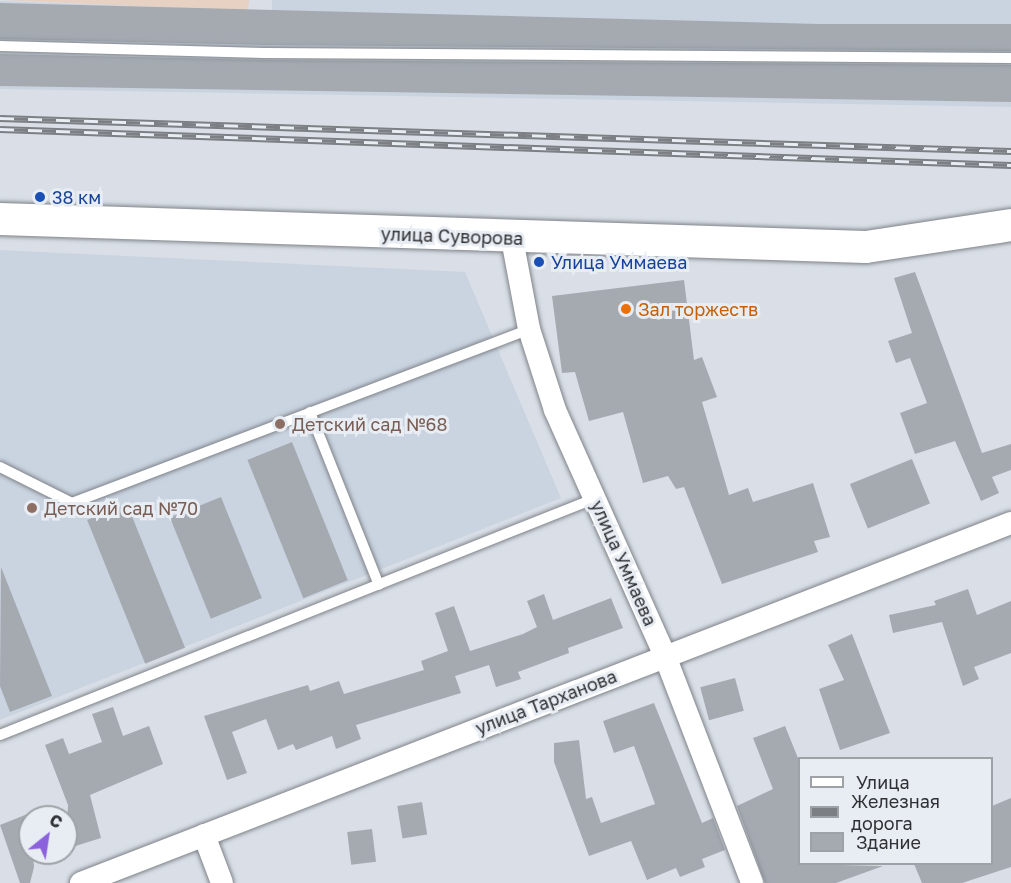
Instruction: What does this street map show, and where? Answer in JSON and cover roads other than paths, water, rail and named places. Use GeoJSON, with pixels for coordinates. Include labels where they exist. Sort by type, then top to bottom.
{"type":"FeatureCollection","features":[{"type":"Feature","properties":{"kind":"main road","name":"улица Суворова"},"geometry":{"type":"LineString","coordinates":[[0,219],[512,239],[866,248],[1011,225]]}},
{"type":"Feature","properties":{"kind":"street","name":"улица Уммаева"},"geometry":{"type":"LineString","coordinates":[[512,239],[529,329],[555,410],[596,498],[664,656],[752,883]]}},
{"type":"Feature","properties":{"kind":"street","name":"улица Тарханова"},"geometry":{"type":"LineString","coordinates":[[81,883],[1011,523]]}},
{"type":"Feature","properties":{"kind":"street"},"geometry":{"type":"LineString","coordinates":[[204,836],[222,883]]}},
{"type":"Feature","properties":{"kind":"lane"},"geometry":{"type":"LineString","coordinates":[[0,46],[264,53],[1011,58]]}},
{"type":"Feature","properties":{"kind":"lane"},"geometry":{"type":"LineString","coordinates":[[0,467],[72,502],[529,329]]}},
{"type":"Feature","properties":{"kind":"lane"},"geometry":{"type":"LineString","coordinates":[[310,412],[379,585]]}},
{"type":"Feature","properties":{"kind":"lane"},"geometry":{"type":"LineString","coordinates":[[0,735],[596,498]]}},
{"type":"Feature","properties":{"kind":"railway"},"geometry":{"type":"LineString","coordinates":[[0,118],[1011,151]]}},
{"type":"Feature","properties":{"kind":"railway"},"geometry":{"type":"LineString","coordinates":[[0,129],[1011,165]]}},
{"type":"Feature","properties":{"kind":"place","name":"38 км"},"geometry":{"type":"Point","coordinates":[40,197]}},
{"type":"Feature","properties":{"kind":"place","name":"Улица Уммаева"},"geometry":{"type":"Point","coordinates":[539,262]}},
{"type":"Feature","properties":{"kind":"place","name":"Зал торжеств"},"geometry":{"type":"Point","coordinates":[626,309]}},
{"type":"Feature","properties":{"kind":"place","name":"Детский сад №68"},"geometry":{"type":"Point","coordinates":[280,424]}},
{"type":"Feature","properties":{"kind":"place","name":"Детский сад №70"},"geometry":{"type":"Point","coordinates":[32,508]}}]}
